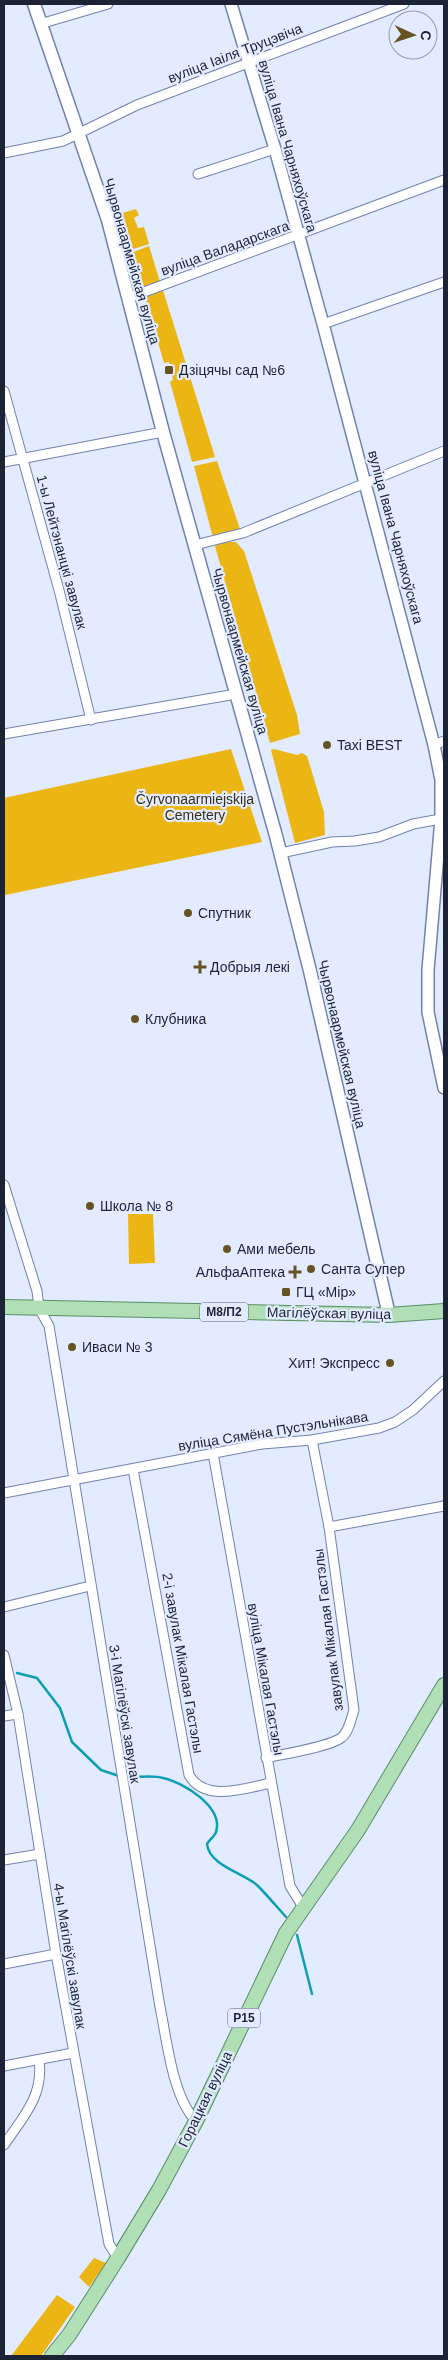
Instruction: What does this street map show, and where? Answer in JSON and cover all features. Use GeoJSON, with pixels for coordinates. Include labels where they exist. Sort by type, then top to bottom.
{"type":"FeatureCollection","features":[{"type":"Feature","properties":{"kind":"main road","name":"Чырвонаармейская вуліца"},"geometry":{"type":"LineString","coordinates":[[34,4],[108,220],[163,432],[281,853],[389,1315]]}},
{"type":"Feature","properties":{"kind":"main road","name":"Магілёўская вуліца"},"geometry":{"type":"LineString","coordinates":[[4,1307],[389,1315],[444,1311]]}},
{"type":"Feature","properties":{"kind":"main road","name":"Горацкая вуліца"},"geometry":{"type":"LineString","coordinates":[[52,2356],[69,2335],[159,2190],[196,2121],[272,1959],[303,1907],[358,1830],[444,1685]]}},
{"type":"Feature","properties":{"kind":"street"},"geometry":{"type":"LineString","coordinates":[[40,24],[108,4]]}},
{"type":"Feature","properties":{"kind":"street","name":"вуліца Івана Чарняхоўскага"},"geometry":{"type":"LineString","coordinates":[[231,4],[275,149],[439,743],[441,819],[428,970],[428,1012],[444,1088]]}},
{"type":"Feature","properties":{"kind":"street","name":"вуліца Іаіля Труцэвіча"},"geometry":{"type":"LineString","coordinates":[[4,154],[63,141],[137,105],[404,4]]}},
{"type":"Feature","properties":{"kind":"street"},"geometry":{"type":"LineString","coordinates":[[198,174],[275,149]]}},
{"type":"Feature","properties":{"kind":"street","name":"вуліца Валадарскага"},"geometry":{"type":"LineString","coordinates":[[128,298],[444,180]]}},
{"type":"Feature","properties":{"kind":"street"},"geometry":{"type":"LineString","coordinates":[[323,324],[444,282]]}},
{"type":"Feature","properties":{"kind":"street","name":"1-ы Лейтэнанцкі завулак"},"geometry":{"type":"LineString","coordinates":[[4,391],[59,590],[91,720]]}},
{"type":"Feature","properties":{"kind":"street"},"geometry":{"type":"LineString","coordinates":[[4,462],[163,432]]}},
{"type":"Feature","properties":{"kind":"street"},"geometry":{"type":"LineString","coordinates":[[194,545],[243,533],[444,451]]}},
{"type":"Feature","properties":{"kind":"street"},"geometry":{"type":"LineString","coordinates":[[4,734],[236,694]]}},
{"type":"Feature","properties":{"kind":"street"},"geometry":{"type":"LineString","coordinates":[[281,853],[332,842],[379,837],[413,824],[441,819]]}},
{"type":"Feature","properties":{"kind":"street","name":"3-і Магілёўскі завулак"},"geometry":{"type":"LineString","coordinates":[[4,1185],[37,1291],[39,1308],[49,1326],[160,2007],[171,2062],[186,2110],[196,2121]]}},
{"type":"Feature","properties":{"kind":"street","name":"вуліца Сямёна Пустэльнікава"},"geometry":{"type":"LineString","coordinates":[[4,1493],[262,1444],[312,1440],[379,1428],[395,1422],[413,1410],[444,1382]]}},
{"type":"Feature","properties":{"kind":"street","name":"завулак Мікалая Гастэлы"},"geometry":{"type":"LineString","coordinates":[[266,1758],[317,1746],[342,1737],[348,1728],[354,1710],[329,1527],[312,1440]]}},
{"type":"Feature","properties":{"kind":"street","name":"вуліца Мікалая Гастэлы"},"geometry":{"type":"LineString","coordinates":[[213,1453],[290,1886],[303,1907]]}},
{"type":"Feature","properties":{"kind":"street","name":"2-і завулак Мікалая Гастэлы"},"geometry":{"type":"LineString","coordinates":[[133,1469],[189,1775],[194,1784],[213,1791],[226,1791],[271,1783]]}},
{"type":"Feature","properties":{"kind":"street"},"geometry":{"type":"LineString","coordinates":[[329,1527],[444,1506]]}},
{"type":"Feature","properties":{"kind":"street"},"geometry":{"type":"LineString","coordinates":[[4,1607],[90,1586]]}},
{"type":"Feature","properties":{"kind":"street","name":"4-ы Магілёўскі завулак"},"geometry":{"type":"LineString","coordinates":[[4,1655],[18,1714],[56,1954],[109,2244],[118,2258]]}},
{"type":"Feature","properties":{"kind":"street"},"geometry":{"type":"LineString","coordinates":[[4,1716],[18,1714]]}},
{"type":"Feature","properties":{"kind":"street"},"geometry":{"type":"LineString","coordinates":[[4,1860],[40,1854]]}},
{"type":"Feature","properties":{"kind":"street"},"geometry":{"type":"LineString","coordinates":[[4,1964],[56,1954]]}},
{"type":"Feature","properties":{"kind":"street"},"geometry":{"type":"LineString","coordinates":[[4,2066],[73,2053]]}},
{"type":"Feature","properties":{"kind":"street"},"geometry":{"type":"LineString","coordinates":[[4,2146],[37,2094],[40,2084],[39,2060]]}},
{"type":"Feature","properties":{"kind":"green space"},"geometry":{"type":"Polygon","coordinates":[[[136,209],[139,215],[134,218],[138,228],[144,227],[149,244],[130,250],[119,214],[136,209]]]}},
{"type":"Feature","properties":{"kind":"green space"},"geometry":{"type":"Polygon","coordinates":[[[149,246],[161,285],[143,291],[131,253],[149,246]]]}},
{"type":"Feature","properties":{"kind":"green space"},"geometry":{"type":"Polygon","coordinates":[[[162,287],[215,457],[192,462],[170,382],[173,380],[169,362],[164,363],[144,294],[162,287]]]}},
{"type":"Feature","properties":{"kind":"green space"},"geometry":{"type":"Polygon","coordinates":[[[217,461],[241,532],[215,536],[212,534],[194,466],[217,461]]]}},
{"type":"Feature","properties":{"kind":"green space"},"geometry":{"type":"Polygon","coordinates":[[[224,542],[236,542],[244,551],[297,715],[300,734],[270,743],[215,546],[224,542]]]}},
{"type":"Feature","properties":{"kind":"green space","name":"Čyrvonaarmiejskija Cemetery"},"geometry":{"type":"Polygon","coordinates":[[[231,749],[262,842],[5,895],[4,798],[231,749]]]}},
{"type":"Feature","properties":{"kind":"green space"},"geometry":{"type":"Polygon","coordinates":[[[274,749],[297,755],[302,753],[307,756],[324,812],[325,835],[295,843],[271,750],[274,749]]]}},
{"type":"Feature","properties":{"kind":"green space"},"geometry":{"type":"Polygon","coordinates":[[[128,1214],[153,1214],[155,1263],[129,1264],[128,1214]]]}},
{"type":"Feature","properties":{"kind":"green space"},"geometry":{"type":"Polygon","coordinates":[[[94,2258],[106,2263],[89,2287],[79,2277],[94,2258]]]}},
{"type":"Feature","properties":{"kind":"green space"},"geometry":{"type":"Polygon","coordinates":[[[57,2295],[75,2307],[41,2356],[11,2356],[57,2295]]]}},
{"type":"Feature","properties":{"kind":"waterway"},"geometry":{"type":"LineString","coordinates":[[17,1673],[37,1678],[60,1708],[72,1742],[101,1770],[119,1776]]}},
{"type":"Feature","properties":{"kind":"waterway"},"geometry":{"type":"LineString","coordinates":[[132,1777],[159,1777],[171,1780],[200,1797],[214,1814],[217,1823],[216,1832],[207,1844],[214,1858],[257,1885],[286,1917]]}},
{"type":"Feature","properties":{"kind":"waterway"},"geometry":{"type":"LineString","coordinates":[[297,1935],[312,1994]]}},
{"type":"Feature","properties":{"kind":"place","name":"Дзіцячы сад №6"},"geometry":{"type":"Point","coordinates":[169,370]}},
{"type":"Feature","properties":{"kind":"place","name":"Taxi BEST"},"geometry":{"type":"Point","coordinates":[327,745]}},
{"type":"Feature","properties":{"kind":"place","name":"Спутник"},"geometry":{"type":"Point","coordinates":[188,913]}},
{"type":"Feature","properties":{"kind":"place","name":"Добрыя лекі"},"geometry":{"type":"Point","coordinates":[200,967]}},
{"type":"Feature","properties":{"kind":"place","name":"Клубника"},"geometry":{"type":"Point","coordinates":[135,1019]}},
{"type":"Feature","properties":{"kind":"place","name":"Школа № 8"},"geometry":{"type":"Point","coordinates":[90,1206]}},
{"type":"Feature","properties":{"kind":"place","name":"Ами мебель"},"geometry":{"type":"Point","coordinates":[227,1249]}},
{"type":"Feature","properties":{"kind":"place","name":"Санта Супер"},"geometry":{"type":"Point","coordinates":[311,1269]}},
{"type":"Feature","properties":{"kind":"place","name":"АльфаАптека"},"geometry":{"type":"Point","coordinates":[295,1272]}},
{"type":"Feature","properties":{"kind":"place","name":"ГЦ «Мір»"},"geometry":{"type":"Point","coordinates":[286,1292]}},
{"type":"Feature","properties":{"kind":"place","name":"Иваси № 3"},"geometry":{"type":"Point","coordinates":[72,1347]}},
{"type":"Feature","properties":{"kind":"place","name":"Хит! Экспресс"},"geometry":{"type":"Point","coordinates":[390,1363]}}]}
